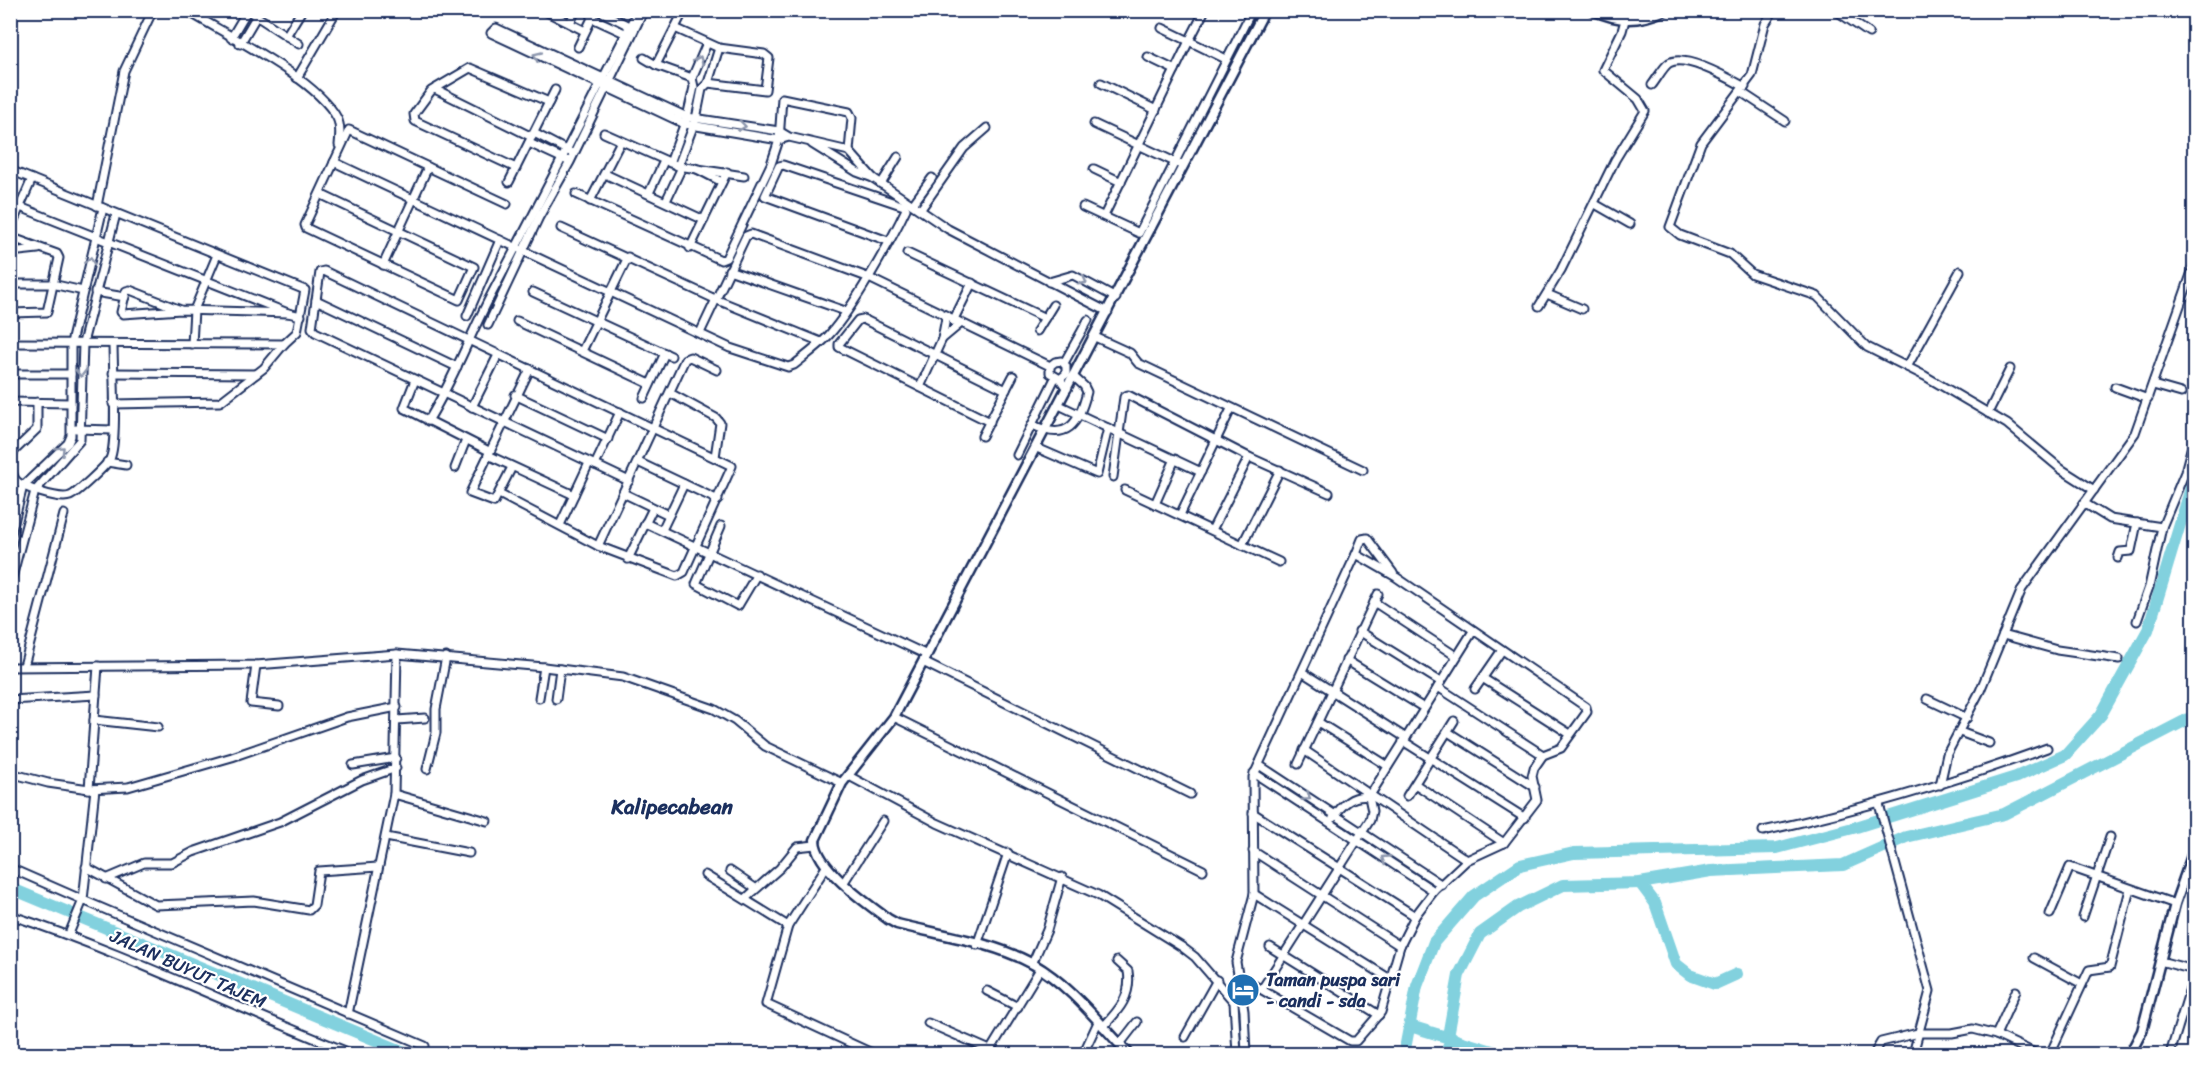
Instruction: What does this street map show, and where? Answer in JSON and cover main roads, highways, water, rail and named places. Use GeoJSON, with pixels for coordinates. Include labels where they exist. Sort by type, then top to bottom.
{"type":"FeatureCollection","features":[{"type":"Feature","properties":{"kind":"waterway"},"geometry":{"type":"LineString","coordinates":[[1404,1054],[1417,986],[1434,942],[1474,896],[1520,865],[1574,853],[1777,848],[1853,828],[2016,777],[2065,755],[2101,715],[2148,630],[2194,478]]}},
{"type":"Feature","properties":{"kind":"waterway"},"geometry":{"type":"LineString","coordinates":[[1448,1036],[1459,975],[1480,934],[1518,907],[1563,885],[1640,883],[1711,871],[1843,865],[1906,837],[2004,814],[2194,716]]}},
{"type":"Feature","properties":{"kind":"waterway"},"geometry":{"type":"LineString","coordinates":[[1640,883],[1655,903],[1676,964],[1690,975],[1715,984],[1737,974]]}},
{"type":"Feature","properties":{"kind":"waterway"},"geometry":{"type":"LineString","coordinates":[[10,888],[409,1054]]}},
{"type":"Feature","properties":{"kind":"waterway"},"geometry":{"type":"LineString","coordinates":[[1410,1026],[1502,1054]]}},
{"type":"Feature","properties":{"kind":"waterway"},"geometry":{"type":"LineString","coordinates":[[1445,1054],[1452,1037]]}},
{"type":"Feature","properties":{"kind":"place","name":"Taman puspa sari - candi - sda"},"geometry":{"type":"Point","coordinates":[1243,990]}},
{"type":"Feature","properties":{"kind":"district","name":"Kalipecabean"},"geometry":{"type":"Point","coordinates":[672,807]}}]}
